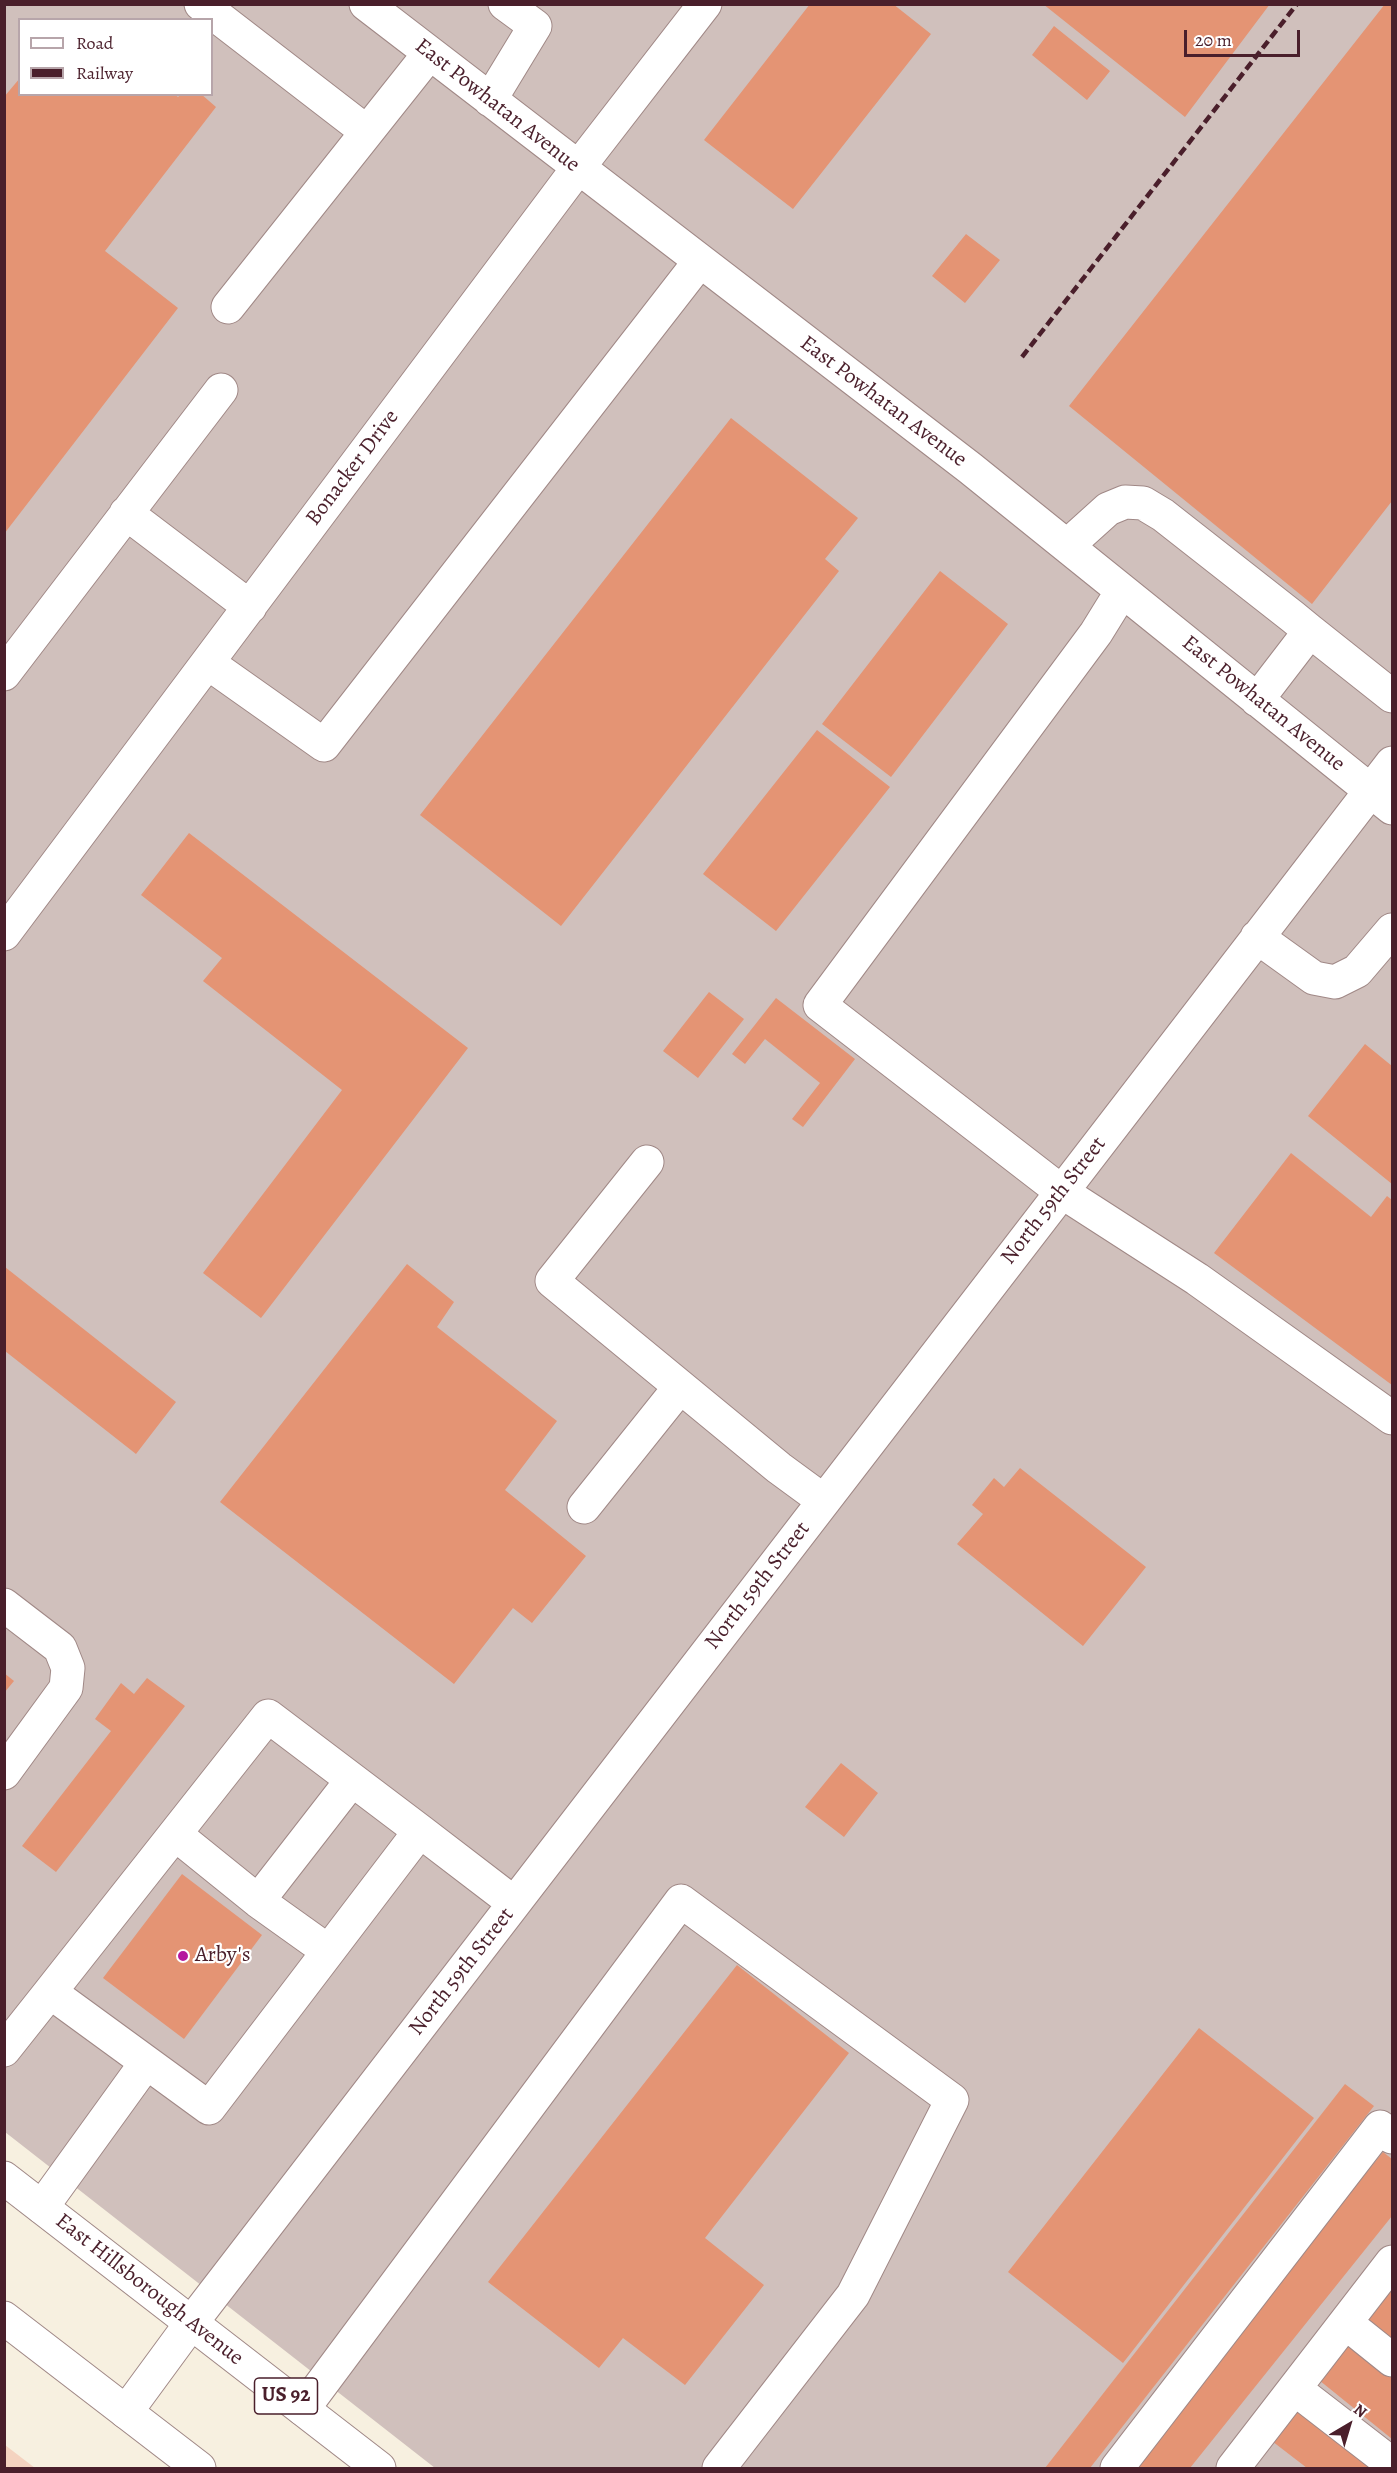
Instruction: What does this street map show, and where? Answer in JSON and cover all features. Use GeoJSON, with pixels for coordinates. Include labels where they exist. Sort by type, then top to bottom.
{"type":"FeatureCollection","features":[{"type":"Feature","properties":{"kind":"street"},"geometry":{"type":"LineString","coordinates":[[201,4],[367,132]]}},
{"type":"Feature","properties":{"kind":"street","name":"East Powhatan Avenue"},"geometry":{"type":"LineString","coordinates":[[366,4],[970,468],[1381,800]]}},
{"type":"Feature","properties":{"kind":"street"},"geometry":{"type":"LineString","coordinates":[[490,100],[536,26],[505,4]]}},
{"type":"Feature","properties":{"kind":"street","name":"Bonacker Drive"},"geometry":{"type":"LineString","coordinates":[[4,934],[578,168],[705,4]]}},
{"type":"Feature","properties":{"kind":"street"},"geometry":{"type":"LineString","coordinates":[[228,307],[429,54]]}},
{"type":"Feature","properties":{"kind":"street"},"geometry":{"type":"LineString","coordinates":[[208,663],[324,745],[700,261]]}},
{"type":"Feature","properties":{"kind":"street"},"geometry":{"type":"LineString","coordinates":[[4,674],[221,390]]}},
{"type":"Feature","properties":{"kind":"street"},"geometry":{"type":"LineString","coordinates":[[1067,546],[1108,509],[1125,502],[1143,503],[1163,515],[1392,696]]}},
{"type":"Feature","properties":{"kind":"street"},"geometry":{"type":"LineString","coordinates":[[126,513],[250,607]]}},
{"type":"Feature","properties":{"kind":"street"},"geometry":{"type":"LineString","coordinates":[[1122,591],[1096,633],[820,1005],[1062,1192],[1197,1279],[1392,1418]]}},
{"type":"Feature","properties":{"kind":"street"},"geometry":{"type":"LineString","coordinates":[[1257,700],[1310,631]]}},
{"type":"Feature","properties":{"kind":"street","name":"North 59th Street"},"geometry":{"type":"LineString","coordinates":[[126,2412],[192,2322],[1257,937],[1381,800],[1392,763]]}},
{"type":"Feature","properties":{"kind":"street"},"geometry":{"type":"LineString","coordinates":[[1257,937],[1314,978],[1335,982],[1357,971],[1392,930]]}},
{"type":"Feature","properties":{"kind":"street"},"geometry":{"type":"LineString","coordinates":[[647,1162],[552,1281],[779,1468],[824,1501]]}},
{"type":"Feature","properties":{"kind":"street"},"geometry":{"type":"LineString","coordinates":[[584,1507],[680,1387]]}},
{"type":"Feature","properties":{"kind":"street"},"geometry":{"type":"LineString","coordinates":[[4,1605],[60,1648],[68,1668],[66,1688],[4,1773]]}},
{"type":"Feature","properties":{"kind":"street"},"geometry":{"type":"LineString","coordinates":[[4,2050],[268,1716],[514,1904]]}},
{"type":"Feature","properties":{"kind":"street"},"geometry":{"type":"LineString","coordinates":[[258,1901],[352,1780]]}},
{"type":"Feature","properties":{"kind":"street"},"geometry":{"type":"LineString","coordinates":[[50,1992],[208,2108],[420,1831]]}},
{"type":"Feature","properties":{"kind":"street"},"geometry":{"type":"LineString","coordinates":[[175,1834],[258,1901],[328,1951]]}},
{"type":"Feature","properties":{"kind":"street"},"geometry":{"type":"LineString","coordinates":[[303,2409],[681,1901],[952,2100],[854,2295],[719,2469]]}},
{"type":"Feature","properties":{"kind":"street"},"geometry":{"type":"LineString","coordinates":[[42,2207],[146,2062]]}},
{"type":"Feature","properties":{"kind":"street"},"geometry":{"type":"LineString","coordinates":[[1117,2469],[1380,2127],[1392,2137]]}},
{"type":"Feature","properties":{"kind":"street","name":"East Hillsborough Avenue"},"geometry":{"type":"LineString","coordinates":[[4,2178],[379,2469]]}},
{"type":"Feature","properties":{"kind":"street"},"geometry":{"type":"LineString","coordinates":[[1233,2469],[1392,2263]]}},
{"type":"Feature","properties":{"kind":"street"},"geometry":{"type":"LineString","coordinates":[[4,2318],[199,2469]]}},
{"type":"Feature","properties":{"kind":"street"},"geometry":{"type":"LineString","coordinates":[[1346,2323],[1392,2360]]}},
{"type":"Feature","properties":{"kind":"street"},"geometry":{"type":"LineString","coordinates":[[1295,2389],[1392,2464]]}},
{"type":"Feature","properties":{"kind":"shaded area"},"geometry":{"type":"Polygon","coordinates":[[[4,5],[1392,5],[1392,2468],[435,2468],[5,2132],[4,5]]]}},
{"type":"Feature","properties":{"kind":"shaded area"},"geometry":{"type":"Polygon","coordinates":[[[5,2445],[35,2468],[5,2468],[5,2445]]]}},
{"type":"Feature","properties":{"kind":"building"},"geometry":{"type":"Polygon","coordinates":[[[810,4],[893,4],[931,34],[793,209],[704,140],[810,4]]]}},
{"type":"Feature","properties":{"kind":"building"},"geometry":{"type":"Polygon","coordinates":[[[1043,4],[1270,4],[1185,117],[1043,4]]]}},
{"type":"Feature","properties":{"kind":"building"},"geometry":{"type":"Polygon","coordinates":[[[1385,4],[1392,4],[1392,501],[1312,604],[1069,406],[1385,4]]]}},
{"type":"Feature","properties":{"kind":"building"},"geometry":{"type":"Polygon","coordinates":[[[1054,26],[1110,71],[1087,100],[1032,55],[1054,26]]]}},
{"type":"Feature","properties":{"kind":"building"},"geometry":{"type":"Polygon","coordinates":[[[18,80],[18,96],[203,96],[216,107],[105,251],[178,308],[4,534],[4,97],[18,80]]]}},
{"type":"Feature","properties":{"kind":"building"},"geometry":{"type":"Polygon","coordinates":[[[966,234],[1000,260],[965,303],[932,276],[966,234]]]}},
{"type":"Feature","properties":{"kind":"building"},"geometry":{"type":"Polygon","coordinates":[[[731,418],[858,518],[825,559],[839,571],[561,926],[420,815],[731,418]]]}},
{"type":"Feature","properties":{"kind":"building"},"geometry":{"type":"Polygon","coordinates":[[[940,571],[1008,624],[891,777],[822,724],[940,571]]]}},
{"type":"Feature","properties":{"kind":"building"},"geometry":{"type":"Polygon","coordinates":[[[817,730],[890,787],[776,931],[703,874],[817,730]]]}},
{"type":"Feature","properties":{"kind":"building"},"geometry":{"type":"Polygon","coordinates":[[[189,833],[468,1048],[261,1318],[203,1273],[342,1090],[203,981],[222,958],[141,895],[189,833]]]}},
{"type":"Feature","properties":{"kind":"building"},"geometry":{"type":"Polygon","coordinates":[[[709,992],[744,1019],[698,1078],[663,1051],[709,992]]]}},
{"type":"Feature","properties":{"kind":"building"},"geometry":{"type":"Polygon","coordinates":[[[776,998],[855,1059],[803,1127],[792,1119],[820,1083],[765,1039],[745,1064],[732,1054],[776,998]]]}},
{"type":"Feature","properties":{"kind":"building"},"geometry":{"type":"Polygon","coordinates":[[[1365,1044],[1392,1066],[1392,1184],[1308,1116],[1365,1044]]]}},
{"type":"Feature","properties":{"kind":"building"},"geometry":{"type":"Polygon","coordinates":[[[1291,1153],[1371,1217],[1387,1196],[1392,1200],[1392,1385],[1214,1253],[1291,1153]]]}},
{"type":"Feature","properties":{"kind":"building"},"geometry":{"type":"Polygon","coordinates":[[[407,1264],[454,1302],[437,1327],[557,1421],[505,1490],[586,1556],[532,1623],[513,1608],[454,1684],[220,1502],[407,1264]]]}},
{"type":"Feature","properties":{"kind":"building"},"geometry":{"type":"Polygon","coordinates":[[[5,1267],[176,1402],[136,1454],[5,1351],[5,1267]]]}},
{"type":"Feature","properties":{"kind":"building"},"geometry":{"type":"Polygon","coordinates":[[[1020,1468],[1146,1567],[1083,1646],[957,1544],[983,1514],[972,1505],[994,1478],[1004,1487],[1020,1468]]]}},
{"type":"Feature","properties":{"kind":"building"},"geometry":{"type":"Polygon","coordinates":[[[4,1673],[14,1681],[4,1693],[4,1673]]]}},
{"type":"Feature","properties":{"kind":"building"},"geometry":{"type":"Polygon","coordinates":[[[147,1678],[185,1706],[56,1872],[22,1846],[111,1731],[95,1719],[121,1683],[134,1694],[147,1678]]]}},
{"type":"Feature","properties":{"kind":"building"},"geometry":{"type":"Polygon","coordinates":[[[841,1763],[878,1793],[844,1837],[805,1807],[841,1763]]]}},
{"type":"Feature","properties":{"kind":"building","name":"Arby's"},"geometry":{"type":"Polygon","coordinates":[[[182,1874],[262,1935],[184,2039],[103,1978],[182,1874]]]}},
{"type":"Feature","properties":{"kind":"building"},"geometry":{"type":"Polygon","coordinates":[[[737,1965],[849,2053],[705,2238],[764,2285],[685,2385],[623,2338],[599,2368],[488,2282],[737,1965]]]}},
{"type":"Feature","properties":{"kind":"building"},"geometry":{"type":"Polygon","coordinates":[[[1199,2028],[1314,2118],[1123,2363],[1008,2272],[1199,2028]]]}},
{"type":"Feature","properties":{"kind":"building"},"geometry":{"type":"Polygon","coordinates":[[[1345,2084],[1374,2106],[1090,2468],[1045,2468],[1345,2084]]]}},
{"type":"Feature","properties":{"kind":"building"},"geometry":{"type":"Polygon","coordinates":[[[1383,2152],[1392,2159],[1392,2216],[1190,2468],[1129,2468],[1383,2152]]]}},
{"type":"Feature","properties":{"kind":"building"},"geometry":{"type":"Polygon","coordinates":[[[1392,2282],[1392,2345],[1360,2319],[1392,2282]]]}},
{"type":"Feature","properties":{"kind":"building"},"geometry":{"type":"Polygon","coordinates":[[[1345,2338],[1392,2376],[1392,2439],[1314,2376],[1345,2338]]]}},
{"type":"Feature","properties":{"kind":"building"},"geometry":{"type":"Polygon","coordinates":[[[1292,2407],[1371,2468],[1307,2468],[1268,2438],[1292,2407]]]}},
{"type":"Feature","properties":{"kind":"railway"},"geometry":{"type":"LineString","coordinates":[[1022,357],[1297,4]]}},
{"type":"Feature","properties":{"kind":"place","name":"Arby's"},"geometry":{"type":"Point","coordinates":[183,1956]}}]}
